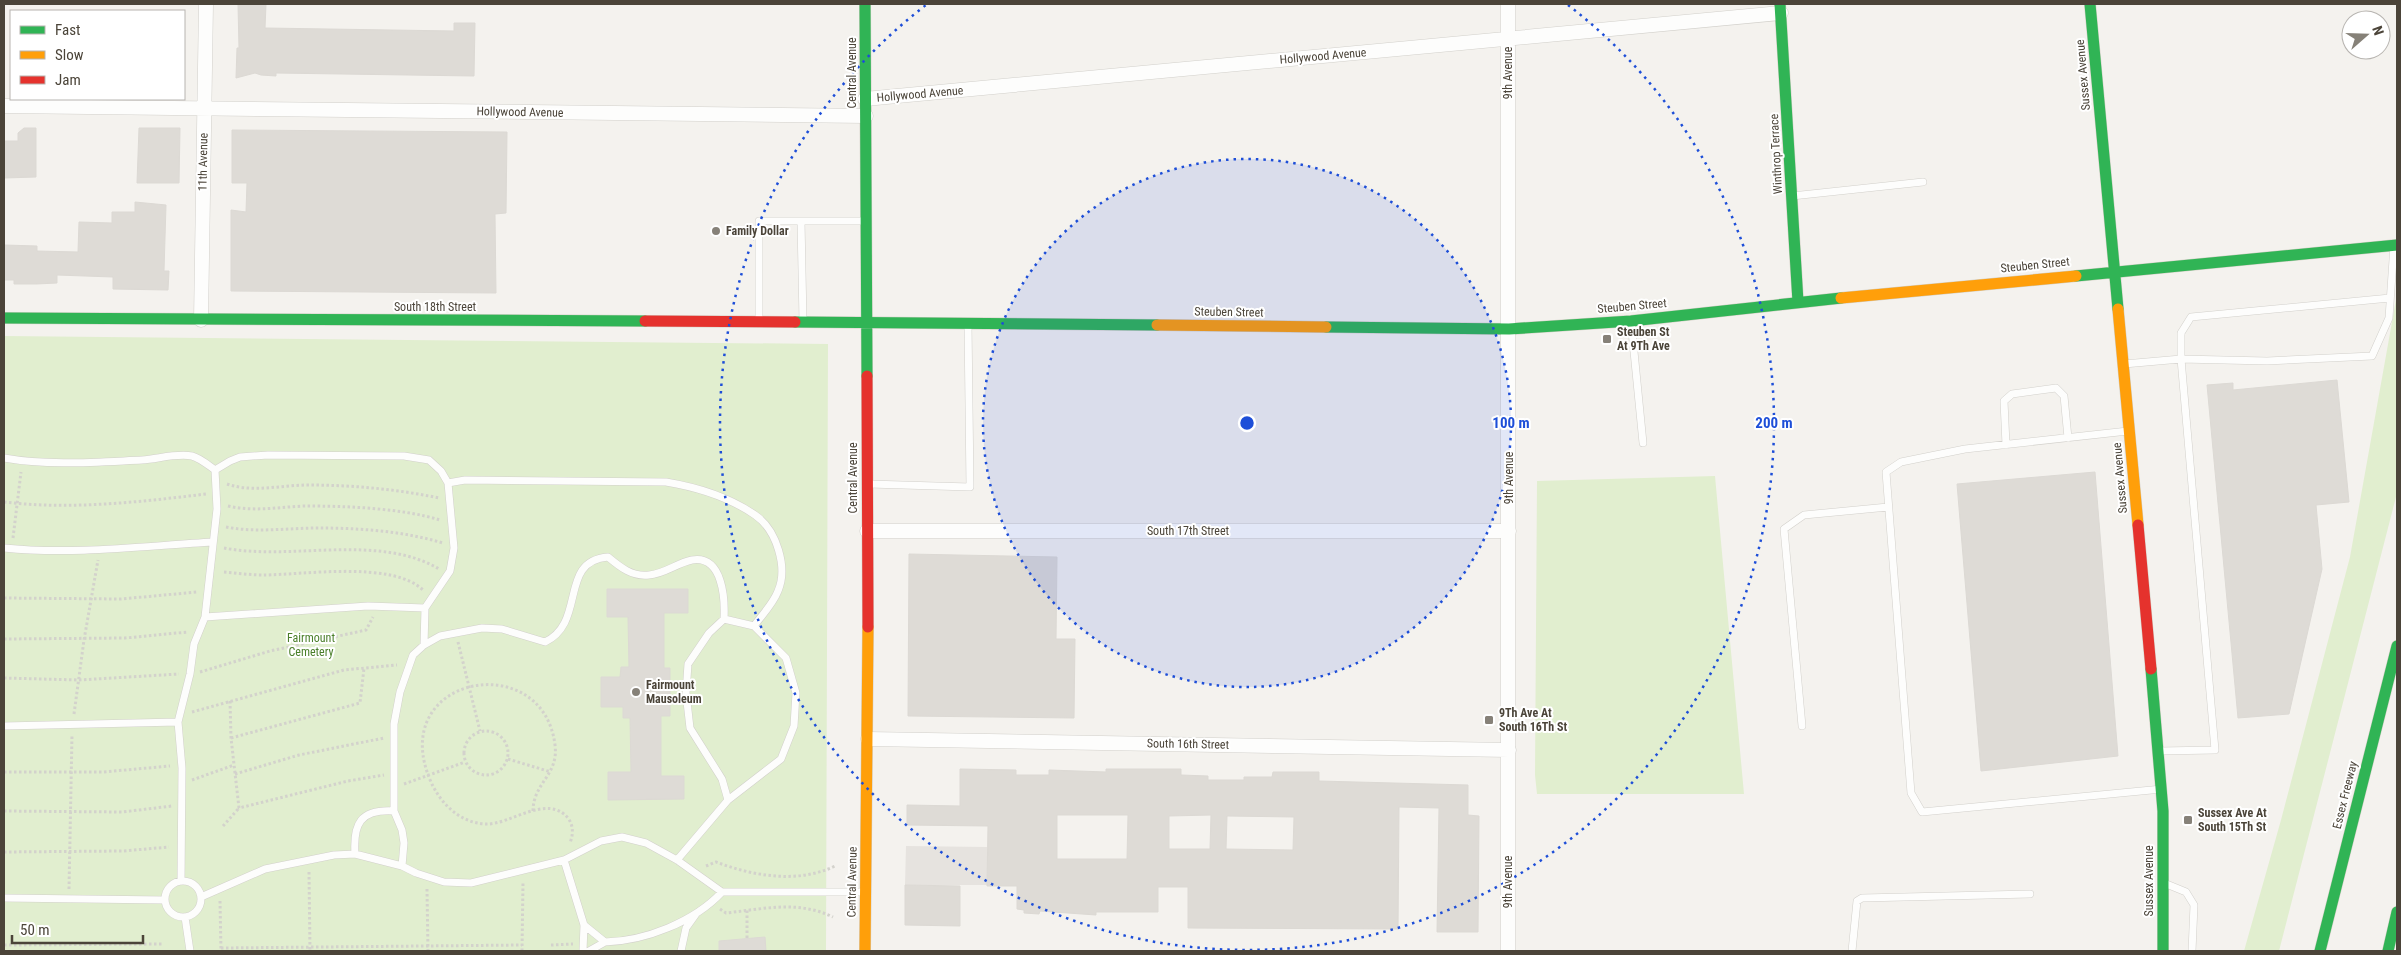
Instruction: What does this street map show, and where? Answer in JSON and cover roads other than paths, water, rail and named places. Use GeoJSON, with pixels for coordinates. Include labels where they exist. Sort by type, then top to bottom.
{"type":"FeatureCollection","features":[{"type":"Feature","properties":{"kind":"main road","name":"Central Avenue"},"geometry":{"type":"LineString","coordinates":[[865,4],[868,740],[865,951]]}},
{"type":"Feature","properties":{"kind":"main road","name":"Sussex Avenue"},"geometry":{"type":"LineString","coordinates":[[2090,4],[2162,789],[2163,951]]}},
{"type":"Feature","properties":{"kind":"main road","name":"Winthrop Terrace"},"geometry":{"type":"LineString","coordinates":[[1780,8],[1798,302]]}},
{"type":"Feature","properties":{"kind":"main road","name":"Steuben Street"},"geometry":{"type":"LineString","coordinates":[[866,322],[1509,329],[1631,321],[1798,302],[2396,245]]}},
{"type":"Feature","properties":{"kind":"main road","name":"South 18th Street"},"geometry":{"type":"LineString","coordinates":[[4,318],[866,322]]}},
{"type":"Feature","properties":{"kind":"main road","name":"Essex Freeway"},"geometry":{"type":"LineString","coordinates":[[2320,951],[2397,646]]}},
{"type":"Feature","properties":{"kind":"main road"},"geometry":{"type":"LineString","coordinates":[[2388,951],[2397,912]]}},
{"type":"Feature","properties":{"kind":"street","name":"11th Avenue"},"geometry":{"type":"LineString","coordinates":[[201,320],[206,4]]}},
{"type":"Feature","properties":{"kind":"street","name":"9th Avenue"},"geometry":{"type":"LineString","coordinates":[[1508,4],[1510,531],[1508,951]]}},
{"type":"Feature","properties":{"kind":"street","name":"Hollywood Avenue"},"geometry":{"type":"LineString","coordinates":[[866,99],[1508,38],[1780,8]]}},
{"type":"Feature","properties":{"kind":"street","name":"Hollywood Avenue"},"geometry":{"type":"LineString","coordinates":[[4,106],[866,116]]}},
{"type":"Feature","properties":{"kind":"street","name":"South 17th Street"},"geometry":{"type":"LineString","coordinates":[[867,531],[1510,531]]}},
{"type":"Feature","properties":{"kind":"street","name":"South 16th Street"},"geometry":{"type":"LineString","coordinates":[[868,740],[1508,750]]}},
{"type":"Feature","properties":{"kind":"lane"},"geometry":{"type":"LineString","coordinates":[[1792,196],[1923,182]]}},
{"type":"Feature","properties":{"kind":"lane"},"geometry":{"type":"LineString","coordinates":[[759,322],[759,221],[866,221]]}},
{"type":"Feature","properties":{"kind":"lane"},"geometry":{"type":"LineString","coordinates":[[801,222],[803,322]]}},
{"type":"Feature","properties":{"kind":"lane"},"geometry":{"type":"LineString","coordinates":[[2124,364],[2181,359],[2267,361],[2372,356],[2389,318],[2396,245]]}},
{"type":"Feature","properties":{"kind":"lane"},"geometry":{"type":"LineString","coordinates":[[2159,751],[2214,750],[2181,359],[2181,333],[2191,317],[2390,298]]}},
{"type":"Feature","properties":{"kind":"lane"},"geometry":{"type":"LineString","coordinates":[[1631,321],[1643,443]]}},
{"type":"Feature","properties":{"kind":"lane"},"geometry":{"type":"LineString","coordinates":[[867,484],[970,487],[968,323]]}},
{"type":"Feature","properties":{"kind":"lane"},"geometry":{"type":"LineString","coordinates":[[2006,445],[2004,401],[2012,394],[2056,388],[2064,396],[2068,438]]}},
{"type":"Feature","properties":{"kind":"lane"},"geometry":{"type":"LineString","coordinates":[[2129,431],[1965,449],[1901,462],[1886,472],[1910,794],[1922,812],[2162,789]]}},
{"type":"Feature","properties":{"kind":"lane"},"geometry":{"type":"LineString","coordinates":[[4,458],[22,461],[100,462],[157,459],[179,455],[193,456],[215,470]]}},
{"type":"Feature","properties":{"kind":"lane"},"geometry":{"type":"LineString","coordinates":[[215,470],[240,457],[404,456],[429,460],[441,471],[448,483],[454,548],[450,572],[425,608],[424,645]]}},
{"type":"Feature","properties":{"kind":"lane"},"geometry":{"type":"LineString","coordinates":[[181,881],[182,782],[178,722],[190,674],[194,644],[205,617],[217,509],[215,470]]}},
{"type":"Feature","properties":{"kind":"lane"},"geometry":{"type":"LineString","coordinates":[[448,483],[465,480],[666,482],[689,486],[722,498],[757,516],[768,530],[780,552],[783,575],[778,592],[754,626]]}},
{"type":"Feature","properties":{"kind":"lane"},"geometry":{"type":"LineString","coordinates":[[1802,726],[1784,529],[1804,515],[1888,507]]}},
{"type":"Feature","properties":{"kind":"lane"},"geometry":{"type":"LineString","coordinates":[[4,548],[63,551],[213,542]]}},
{"type":"Feature","properties":{"kind":"lane"},"geometry":{"type":"LineString","coordinates":[[402,866],[404,843],[402,830],[394,811],[394,724],[400,692],[413,655],[424,645],[440,636],[482,628],[502,629],[545,642],[556,636],[564,625],[578,578],[584,566],[594,558],[608,557],[624,569],[636,574],[649,575],[663,572],[692,560],[702,561],[711,566],[719,576],[723,590],[724,619],[709,633],[688,664],[686,693],[690,728],[722,779],[728,800]]}},
{"type":"Feature","properties":{"kind":"lane"},"geometry":{"type":"LineString","coordinates":[[205,617],[268,611],[376,606],[425,608]]}},
{"type":"Feature","properties":{"kind":"lane"},"geometry":{"type":"LineString","coordinates":[[677,860],[728,800],[780,759],[794,726],[796,693],[786,658],[754,626],[724,619]]}},
{"type":"Feature","properties":{"kind":"lane"},"geometry":{"type":"LineString","coordinates":[[4,726],[178,722]]}},
{"type":"Feature","properties":{"kind":"lane"},"geometry":{"type":"LineString","coordinates":[[355,854],[354,836],[356,826],[363,818],[376,812],[394,811]]}},
{"type":"Feature","properties":{"kind":"lane"},"geometry":{"type":"LineString","coordinates":[[164,900],[170,911],[175,915],[185,917],[196,911],[201,897],[220,888],[266,869],[334,855],[355,854],[402,866],[416,873],[444,882],[471,884],[564,860],[601,841],[622,837],[646,843],[677,860],[722,892],[866,892]]}},
{"type":"Feature","properties":{"kind":"lane"},"geometry":{"type":"LineString","coordinates":[[564,860],[584,925],[583,948]]}},
{"type":"Feature","properties":{"kind":"lane"},"geometry":{"type":"LineString","coordinates":[[164,900],[170,886],[181,881],[195,886],[201,897]]}},
{"type":"Feature","properties":{"kind":"lane"},"geometry":{"type":"LineString","coordinates":[[2163,882],[2186,892],[2194,905],[2192,951]]}},
{"type":"Feature","properties":{"kind":"lane"},"geometry":{"type":"LineString","coordinates":[[589,951],[605,942],[626,942],[671,926],[712,903],[722,892]]}},
{"type":"Feature","properties":{"kind":"lane"},"geometry":{"type":"LineString","coordinates":[[1852,951],[1857,901],[1862,898],[2030,894]]}},
{"type":"Feature","properties":{"kind":"lane"},"geometry":{"type":"LineString","coordinates":[[4,898],[164,900]]}},
{"type":"Feature","properties":{"kind":"lane"},"geometry":{"type":"LineString","coordinates":[[681,951],[686,928],[696,913]]}},
{"type":"Feature","properties":{"kind":"lane"},"geometry":{"type":"LineString","coordinates":[[185,917],[190,951]]}},
{"type":"Feature","properties":{"kind":"lane"},"geometry":{"type":"LineString","coordinates":[[584,925],[605,942]]}},
{"type":"Feature","properties":{"kind":"place","name":"Family Dollar"},"geometry":{"type":"Point","coordinates":[716,231]}},
{"type":"Feature","properties":{"kind":"place","name":"Steuben St At 9Th Ave"},"geometry":{"type":"Point","coordinates":[1607,339]}},
{"type":"Feature","properties":{"kind":"place","name":"Fairmount Mausoleum"},"geometry":{"type":"Point","coordinates":[636,692]}},
{"type":"Feature","properties":{"kind":"place","name":"9Th Ave At South 16Th St"},"geometry":{"type":"Point","coordinates":[1489,720]}},
{"type":"Feature","properties":{"kind":"place","name":"Sussex Ave At South 15Th St"},"geometry":{"type":"Point","coordinates":[2188,820]}},
{"type":"Feature","properties":{"kind":"park label","name":"Fairmount Cemetery"},"geometry":{"type":"Point","coordinates":[311,645]}}]}
